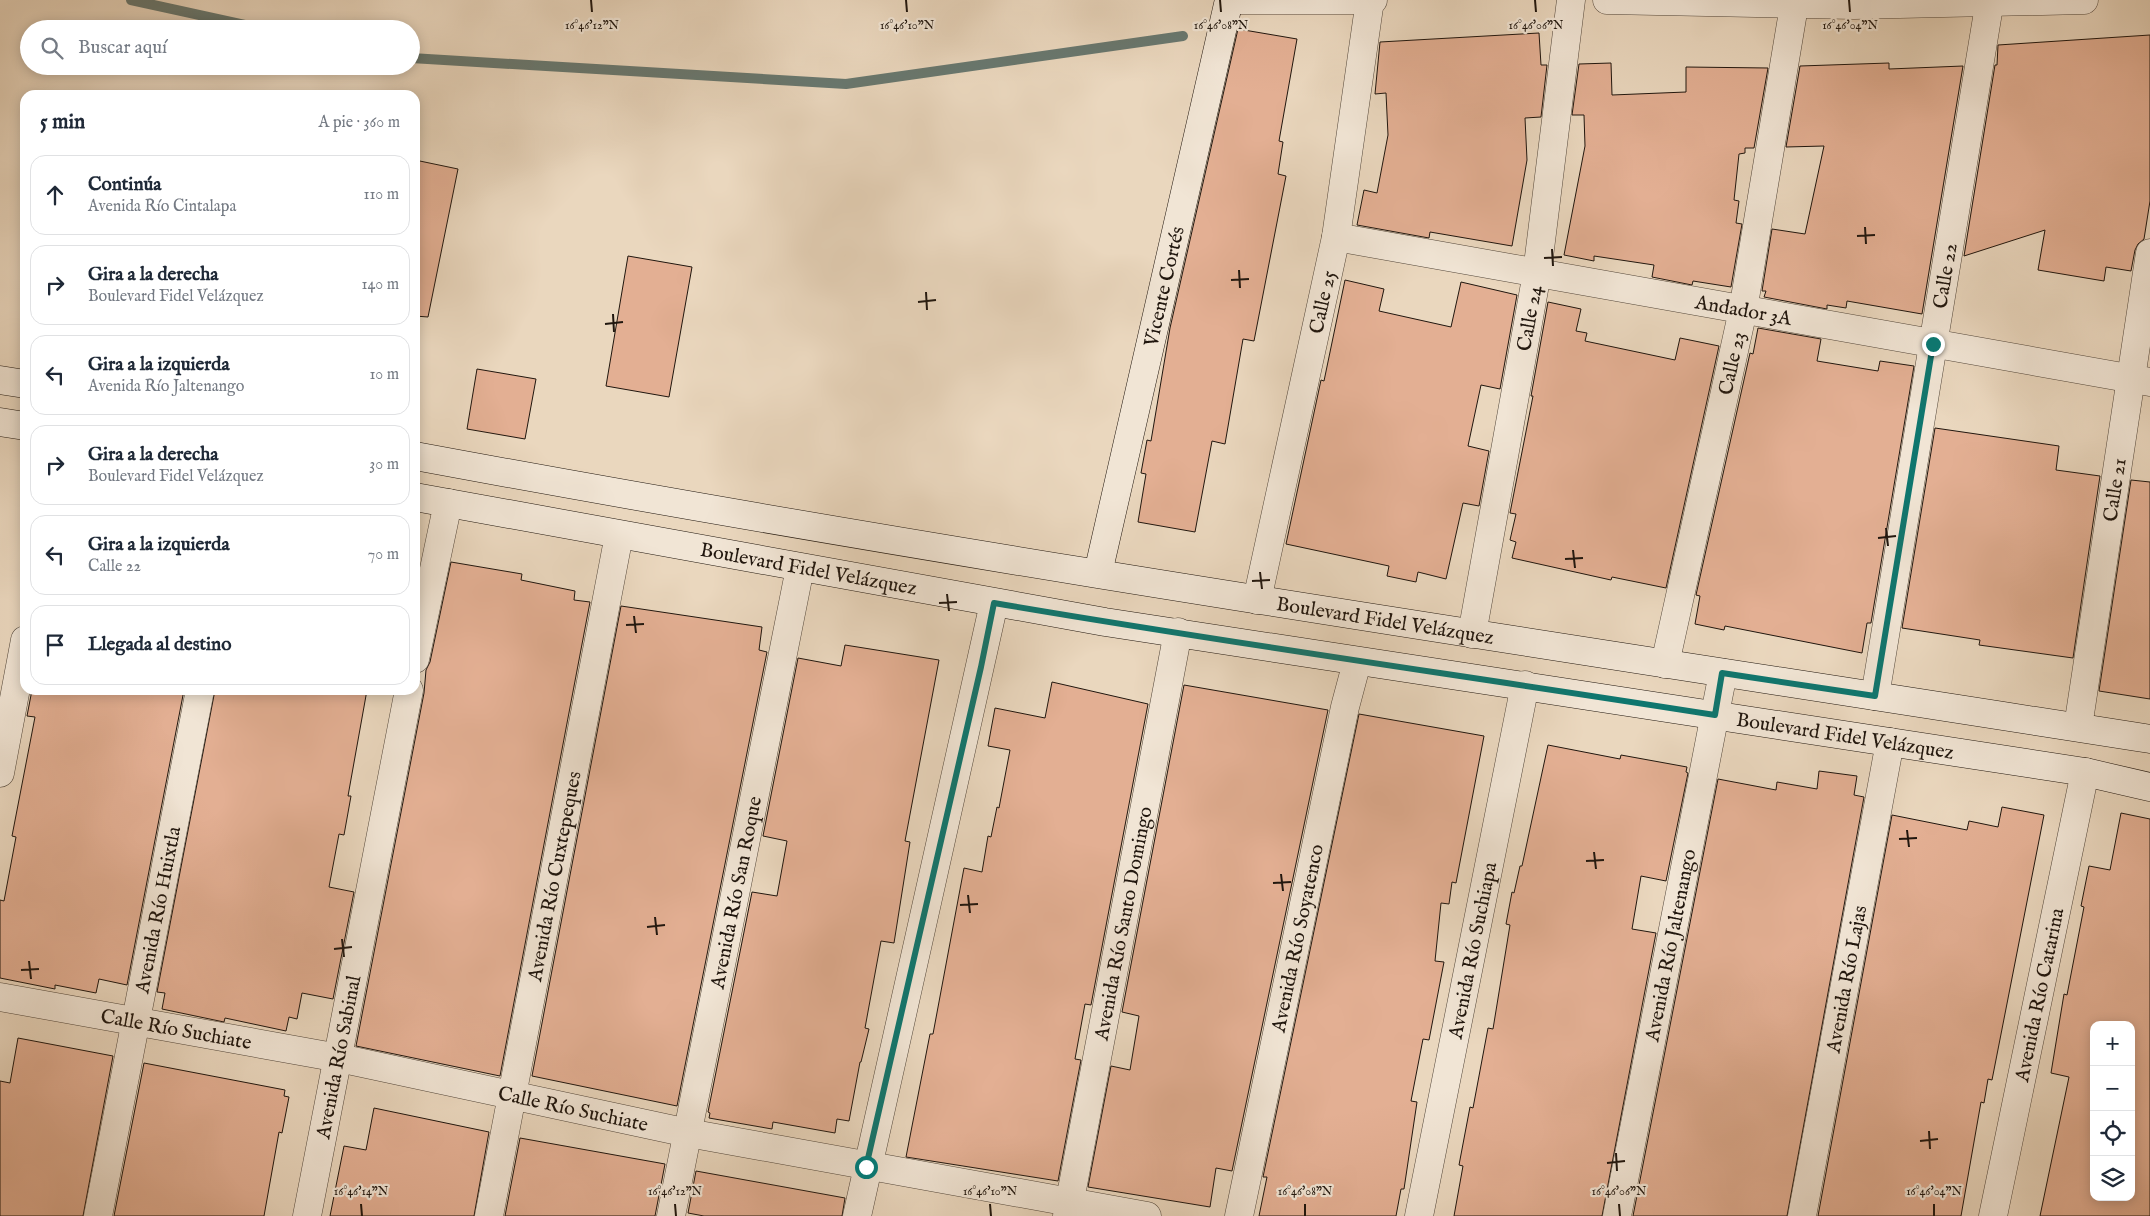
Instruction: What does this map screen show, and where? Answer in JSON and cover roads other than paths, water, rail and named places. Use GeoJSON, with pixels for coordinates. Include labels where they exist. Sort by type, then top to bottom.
{"type":"FeatureCollection","features":[{"type":"Feature","properties":{"kind":"street"},"geometry":{"type":"LineString","coordinates":[[1229,0],[1371,0]]}},
{"type":"Feature","properties":{"kind":"street","name":"Vicente Cortés"},"geometry":{"type":"LineString","coordinates":[[1098,573],[1229,0]]}},
{"type":"Feature","properties":{"kind":"street","name":"Calle 25"},"geometry":{"type":"LineString","coordinates":[[1257,600],[1336,237],[1371,0]]}},
{"type":"Feature","properties":{"kind":"street","name":"Calle 24"},"geometry":{"type":"LineString","coordinates":[[1472,634],[1537,273],[1571,0]]}},
{"type":"Feature","properties":{"kind":"street"},"geometry":{"type":"LineString","coordinates":[[1607,0],[1795,2],[1854,5],[2084,0]]}},
{"type":"Feature","properties":{"kind":"street","name":"Calle 22"},"geometry":{"type":"LineString","coordinates":[[1875,696],[1990,1]]}},
{"type":"Feature","properties":{"kind":"street","name":"Calle 23"},"geometry":{"type":"LineString","coordinates":[[1665,664],[1743,310],[1795,2]]}},
{"type":"Feature","properties":{"kind":"street","name":"Andador 3A"},"geometry":{"type":"LineString","coordinates":[[1336,237],[2141,381]]}},
{"type":"Feature","properties":{"kind":"street","name":"Calle 21"},"geometry":{"type":"LineString","coordinates":[[2078,728],[2141,381],[2150,253]]}},
{"type":"Feature","properties":{"kind":"street"},"geometry":{"type":"LineString","coordinates":[[0,380],[20,383]]}},
{"type":"Feature","properties":{"kind":"street"},"geometry":{"type":"LineString","coordinates":[[0,422],[20,425]]}},
{"type":"Feature","properties":{"kind":"street","name":"Boulevard Fidel Velázquez"},"geometry":{"type":"LineString","coordinates":[[420,457],[932,547],[1257,600],[2150,739]]}},
{"type":"Feature","properties":{"kind":"street","name":"Boulevard Fidel Velázquez"},"geometry":{"type":"LineString","coordinates":[[420,498],[994,603],[1357,662],[1525,685],[2085,772],[2150,787]]}},
{"type":"Feature","properties":{"kind":"street"},"geometry":{"type":"LineString","coordinates":[[420,635],[448,503]]}},
{"type":"Feature","properties":{"kind":"street","name":"Avenida Río Cuxtepeques"},"geometry":{"type":"LineString","coordinates":[[489,1216],[618,535]]}},
{"type":"Feature","properties":{"kind":"street","name":"Avenida Río San Roque"},"geometry":{"type":"LineString","coordinates":[[671,1216],[800,568]]}},
{"type":"Feature","properties":{"kind":"street"},"geometry":{"type":"LineString","coordinates":[[857,1216],[866,1167],[979,677],[994,603]]}},
{"type":"Feature","properties":{"kind":"street","name":"Avenida Río Santo Domingo"},"geometry":{"type":"LineString","coordinates":[[1069,1209],[1178,632]]}},
{"type":"Feature","properties":{"kind":"street","name":"Avenida Río Soyatenco"},"geometry":{"type":"LineString","coordinates":[[1239,1216],[1345,707],[1357,662]]}},
{"type":"Feature","properties":{"kind":"street"},"geometry":{"type":"LineString","coordinates":[[0,773],[20,667]]}},
{"type":"Feature","properties":{"kind":"street","name":"Avenida Río Jaltenango"},"geometry":{"type":"LineString","coordinates":[[1617,1216],[1722,673]]}},
{"type":"Feature","properties":{"kind":"street","name":"Avenida Río Suchiapa"},"geometry":{"type":"LineString","coordinates":[[1419,1216],[1525,685]]}},
{"type":"Feature","properties":{"kind":"street","name":"Avenida Río Huixtla"},"geometry":{"type":"LineString","coordinates":[[98,1216],[199,695]]}},
{"type":"Feature","properties":{"kind":"street","name":"Avenida Río Sabinal"},"geometry":{"type":"LineString","coordinates":[[307,1216],[408,695]]}},
{"type":"Feature","properties":{"kind":"street","name":"Avenida Río Lajas"},"geometry":{"type":"LineString","coordinates":[[1802,1216],[1890,742]]}},
{"type":"Feature","properties":{"kind":"street","name":"Avenida Río Catarina"},"geometry":{"type":"LineString","coordinates":[[1993,1216],[2085,772]]}},
{"type":"Feature","properties":{"kind":"street","name":"Calle Río Suchiate"},"geometry":{"type":"LineString","coordinates":[[0,997],[339,1058],[688,1133],[1069,1209],[1147,1216]]}},
{"type":"Feature","properties":{"kind":"waterway"},"geometry":{"type":"LineString","coordinates":[[131,0],[222,20]]}},
{"type":"Feature","properties":{"kind":"waterway"},"geometry":{"type":"LineString","coordinates":[[420,59],[846,84],[1183,36]]}}]}
